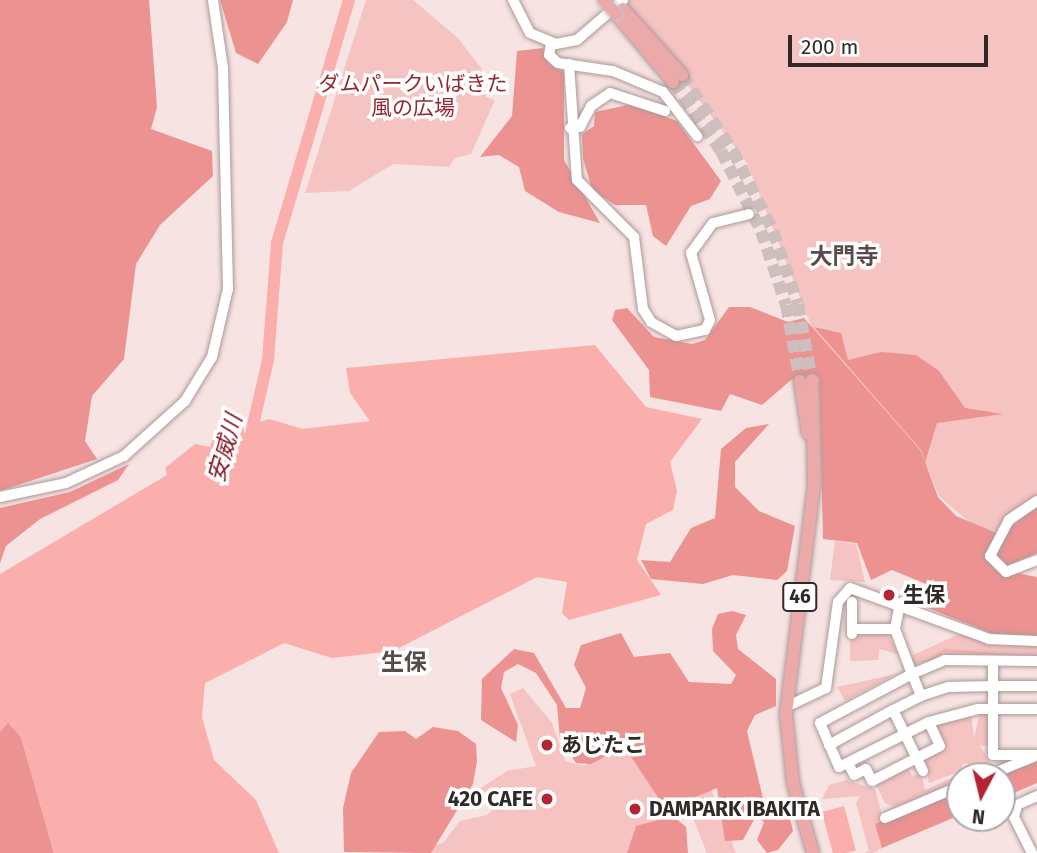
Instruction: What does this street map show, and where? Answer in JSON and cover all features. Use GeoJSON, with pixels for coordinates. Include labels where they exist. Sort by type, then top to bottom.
{"type":"FeatureCollection","features":[{"type":"Feature","properties":{"kind":"main road"},"geometry":{"type":"LineString","coordinates":[[603,0],[619,6],[677,79]]}},
{"type":"Feature","properties":{"kind":"main road","name":"46"},"geometry":{"type":"LineString","coordinates":[[806,381],[814,486],[786,707],[791,770],[813,853]]}},
{"type":"Feature","properties":{"kind":"street"},"geometry":{"type":"LineString","coordinates":[[0,497],[35,491],[124,456],[162,427],[200,379],[220,334],[228,289],[223,68],[213,0]]}},
{"type":"Feature","properties":{"kind":"street"},"geometry":{"type":"LineString","coordinates":[[513,0],[530,33],[551,44],[577,40],[619,6]]}},
{"type":"Feature","properties":{"kind":"street"},"geometry":{"type":"LineString","coordinates":[[551,44],[552,60],[613,71],[663,92],[697,136]]}},
{"type":"Feature","properties":{"kind":"street"},"geometry":{"type":"LineString","coordinates":[[569,64],[570,128],[577,180],[634,237],[643,309],[662,331],[693,336],[705,330],[710,320],[694,245],[713,223],[749,214]]}},
{"type":"Feature","properties":{"kind":"street"},"geometry":{"type":"LineString","coordinates":[[570,128],[580,127],[591,106],[610,93],[665,111]]}},
{"type":"Feature","properties":{"kind":"street"},"geometry":{"type":"LineString","coordinates":[[1037,501],[1009,520],[990,556],[1006,572],[1037,560]]}},
{"type":"Feature","properties":{"kind":"street"},"geometry":{"type":"LineString","coordinates":[[786,707],[826,688],[843,592],[859,587],[989,639],[1037,641]]}},
{"type":"Feature","properties":{"kind":"street"},"geometry":{"type":"LineString","coordinates":[[852,602],[852,632],[895,629]]}},
{"type":"Feature","properties":{"kind":"street"},"geometry":{"type":"LineString","coordinates":[[900,603],[895,629],[921,696]]}},
{"type":"Feature","properties":{"kind":"street"},"geometry":{"type":"LineString","coordinates":[[1037,661],[945,660],[912,674],[820,723],[839,768],[929,722],[993,709],[1037,709]]}},
{"type":"Feature","properties":{"kind":"street"},"geometry":{"type":"LineString","coordinates":[[993,661],[993,709],[989,749],[993,755],[1037,755],[1016,764]]}},
{"type":"Feature","properties":{"kind":"street"},"geometry":{"type":"LineString","coordinates":[[829,745],[921,696],[948,687],[1037,686]]}},
{"type":"Feature","properties":{"kind":"street"},"geometry":{"type":"LineString","coordinates":[[893,710],[923,771]]}},
{"type":"Feature","properties":{"kind":"street"},"geometry":{"type":"LineString","coordinates":[[848,763],[855,775],[866,769],[872,780],[940,746],[929,722]]}},
{"type":"Feature","properties":{"kind":"street"},"geometry":{"type":"LineString","coordinates":[[889,818],[946,792]]}},
{"type":"Feature","properties":{"kind":"street"},"geometry":{"type":"LineString","coordinates":[[1032,853],[1014,817],[1017,805],[1037,796]]}},
{"type":"Feature","properties":{"kind":"green space","name":"ダムパークいばきた 風の広場"},"geometry":{"type":"Polygon","coordinates":[[[366,0],[413,0],[458,38],[481,68],[486,97],[495,100],[471,154],[455,158],[449,167],[393,164],[349,191],[305,193],[366,0]]]}},
{"type":"Feature","properties":{"kind":"green space"},"geometry":{"type":"Polygon","coordinates":[[[623,0],[1037,0],[1037,497],[998,532],[973,525],[939,496],[921,451],[815,335],[747,163],[623,0]]]}},
{"type":"Feature","properties":{"kind":"green space"},"geometry":{"type":"Polygon","coordinates":[[[835,541],[856,544],[865,582],[830,580],[835,541]]]}},
{"type":"Feature","properties":{"kind":"green space"},"geometry":{"type":"Polygon","coordinates":[[[857,632],[887,632],[898,654],[879,649],[878,660],[850,661],[850,637],[857,632]]]}},
{"type":"Feature","properties":{"kind":"green space"},"geometry":{"type":"Polygon","coordinates":[[[961,633],[991,645],[1037,646],[1037,657],[944,658],[912,665],[909,657],[961,633]]]}},
{"type":"Feature","properties":{"kind":"green space"},"geometry":{"type":"Polygon","coordinates":[[[896,674],[845,701],[837,687],[896,674]]]}},
{"type":"Feature","properties":{"kind":"green space"},"geometry":{"type":"Polygon","coordinates":[[[523,688],[552,723],[565,761],[584,766],[621,748],[637,755],[661,795],[710,787],[736,853],[707,853],[691,813],[667,813],[650,853],[407,853],[443,843],[460,821],[487,815],[502,800],[479,789],[507,771],[536,766],[510,694],[523,688]]]}},
{"type":"Feature","properties":{"kind":"green space"},"geometry":{"type":"Polygon","coordinates":[[[980,713],[990,713],[991,745],[980,746],[990,762],[946,762],[946,777],[929,783],[925,759],[944,748],[933,723],[971,715],[974,738],[980,713]]]}},
{"type":"Feature","properties":{"kind":"green space"},"geometry":{"type":"Polygon","coordinates":[[[1001,758],[1026,759],[1016,763],[1000,762],[1001,758]]]}},
{"type":"Feature","properties":{"kind":"green space"},"geometry":{"type":"Polygon","coordinates":[[[908,767],[912,776],[921,773],[925,790],[946,780],[946,789],[896,808],[885,803],[876,784],[908,767]]]}},
{"type":"Feature","properties":{"kind":"green space"},"geometry":{"type":"Polygon","coordinates":[[[846,780],[875,789],[890,844],[873,853],[864,853],[869,851],[856,803],[860,796],[822,799],[829,785],[846,780]]]}},
{"type":"Feature","properties":{"kind":"shaded area"},"geometry":{"type":"Polygon","coordinates":[[[0,0],[149,0],[157,107],[151,129],[212,151],[213,176],[160,225],[136,264],[124,359],[92,396],[85,441],[97,459],[0,491],[0,0]]]}},
{"type":"Feature","properties":{"kind":"shaded area"},"geometry":{"type":"Polygon","coordinates":[[[220,0],[293,0],[287,22],[258,64],[236,53],[220,0]]]}},
{"type":"Feature","properties":{"kind":"shaded area"},"geometry":{"type":"Polygon","coordinates":[[[543,48],[549,64],[564,72],[564,160],[600,223],[559,212],[525,191],[519,167],[499,155],[480,157],[512,116],[517,51],[543,48]]]}},
{"type":"Feature","properties":{"kind":"shaded area"},"geometry":{"type":"Polygon","coordinates":[[[632,104],[677,121],[721,181],[710,199],[691,206],[666,246],[653,236],[646,205],[615,205],[592,190],[583,158],[582,134],[594,126],[595,112],[632,104]]]}},
{"type":"Feature","properties":{"kind":"shaded area"},"geometry":{"type":"Polygon","coordinates":[[[729,307],[750,307],[788,322],[804,318],[921,451],[938,497],[956,516],[997,533],[988,556],[994,569],[1037,577],[1037,636],[993,634],[918,604],[926,584],[892,570],[871,580],[857,543],[823,539],[819,377],[791,380],[762,405],[730,394],[721,411],[650,397],[649,370],[612,320],[615,310],[627,308],[654,337],[692,344],[705,340],[729,307]]]}},
{"type":"Feature","properties":{"kind":"shaded area"},"geometry":{"type":"Polygon","coordinates":[[[814,327],[841,333],[848,360],[881,352],[916,355],[939,371],[965,408],[1003,414],[937,423],[925,463],[922,451],[814,327]]]}},
{"type":"Feature","properties":{"kind":"shaded area"},"geometry":{"type":"Polygon","coordinates":[[[769,424],[735,462],[735,487],[759,511],[795,526],[787,571],[777,580],[733,575],[703,584],[651,579],[641,560],[670,562],[691,528],[715,518],[721,449],[746,428],[769,424]]]}},
{"type":"Feature","properties":{"kind":"shaded area"},"geometry":{"type":"Polygon","coordinates":[[[129,464],[118,480],[40,519],[6,546],[0,563],[0,508],[70,492],[129,464]]]}},
{"type":"Feature","properties":{"kind":"shaded area"},"geometry":{"type":"Polygon","coordinates":[[[1037,505],[1037,553],[1006,566],[995,557],[1001,536],[1037,505]]]}},
{"type":"Feature","properties":{"kind":"shaded area"},"geometry":{"type":"Polygon","coordinates":[[[732,611],[746,615],[736,635],[738,649],[776,679],[776,706],[755,715],[747,731],[765,807],[789,814],[793,831],[778,850],[767,853],[757,840],[764,822],[756,816],[743,840],[725,841],[717,788],[677,805],[661,802],[624,746],[591,764],[576,763],[560,739],[557,705],[536,673],[518,664],[504,672],[501,688],[518,725],[516,742],[481,720],[482,679],[514,649],[534,653],[566,708],[580,708],[586,688],[574,665],[581,645],[621,633],[634,657],[670,653],[689,682],[731,684],[736,675],[713,651],[712,629],[718,614],[732,611]]]}},
{"type":"Feature","properties":{"kind":"shaded area"},"geometry":{"type":"Polygon","coordinates":[[[8,722],[21,737],[54,853],[0,853],[0,732],[8,722]]]}},
{"type":"Feature","properties":{"kind":"shaded area"},"geometry":{"type":"Polygon","coordinates":[[[433,727],[458,731],[476,744],[477,761],[473,784],[431,853],[344,852],[343,808],[351,773],[379,732],[405,731],[416,739],[433,727]]]}},
{"type":"Feature","properties":{"kind":"shaded area"},"geometry":{"type":"Polygon","coordinates":[[[1037,762],[1037,783],[1016,792],[1016,769],[1037,762]]]}},
{"type":"Feature","properties":{"kind":"shaded area"},"geometry":{"type":"Polygon","coordinates":[[[946,796],[946,821],[882,848],[875,824],[946,796]]]}},
{"type":"Feature","properties":{"kind":"shaded area"},"geometry":{"type":"Polygon","coordinates":[[[673,816],[686,827],[688,853],[627,853],[636,826],[673,816]]]}},
{"type":"Feature","properties":{"kind":"water"},"geometry":{"type":"Polygon","coordinates":[[[595,345],[646,407],[702,419],[670,462],[677,491],[673,510],[646,524],[637,560],[661,595],[569,620],[562,613],[567,582],[537,577],[393,651],[332,658],[284,643],[205,683],[202,717],[214,760],[256,800],[279,853],[54,853],[21,737],[8,723],[0,732],[0,574],[167,475],[165,468],[195,444],[210,447],[215,434],[243,426],[245,435],[257,432],[256,423],[269,419],[303,429],[370,421],[350,393],[346,368],[595,345]]]}},
{"type":"Feature","properties":{"kind":"water"},"geometry":{"type":"Polygon","coordinates":[[[844,806],[856,850],[833,853],[822,812],[844,806]]]}},
{"type":"Feature","properties":{"kind":"waterway","name":"安威川"},"geometry":{"type":"LineString","coordinates":[[248,447],[268,360],[277,243],[349,0]]}},
{"type":"Feature","properties":{"kind":"waterway"},"geometry":{"type":"LineString","coordinates":[[928,661],[945,650],[1021,656]]}},
{"type":"Feature","properties":{"kind":"tunnel"},"geometry":{"type":"LineString","coordinates":[[682,75],[733,151],[773,231],[798,304],[812,380]]}},
{"type":"Feature","properties":{"kind":"tunnel"},"geometry":{"type":"LineString","coordinates":[[673,82],[721,151],[761,231],[786,305],[800,381]]}},
{"type":"Feature","properties":{"kind":"place","name":"生保"},"geometry":{"type":"Point","coordinates":[889,595]}},
{"type":"Feature","properties":{"kind":"place","name":"あじたこ"},"geometry":{"type":"Point","coordinates":[547,745]}},
{"type":"Feature","properties":{"kind":"place","name":"420 CAFE"},"geometry":{"type":"Point","coordinates":[547,799]}},
{"type":"Feature","properties":{"kind":"place","name":"DAMPARK IBAKITA"},"geometry":{"type":"Point","coordinates":[635,809]}},
{"type":"Feature","properties":{"kind":"district","name":"大門寺"},"geometry":{"type":"Point","coordinates":[844,256]}},
{"type":"Feature","properties":{"kind":"district","name":"生保"},"geometry":{"type":"Point","coordinates":[404,662]}}]}
